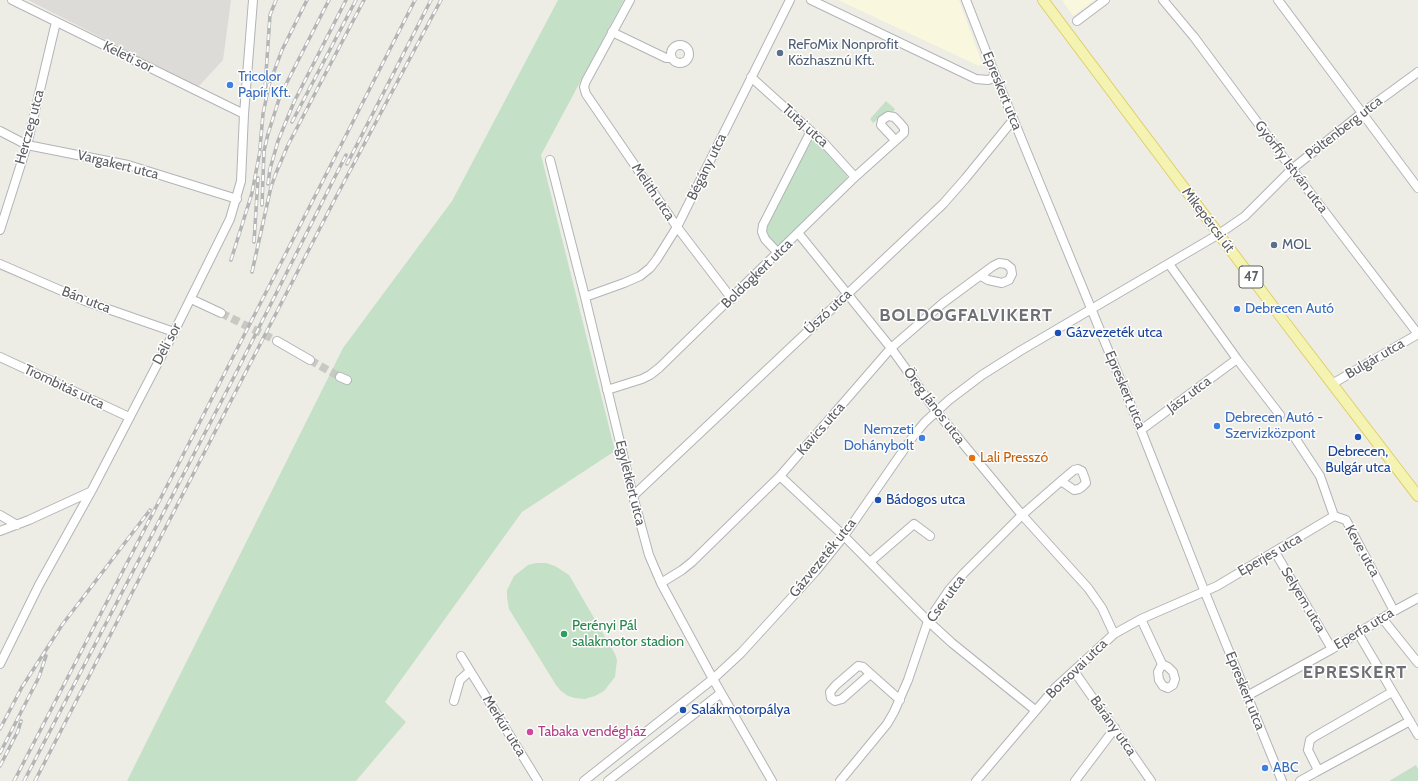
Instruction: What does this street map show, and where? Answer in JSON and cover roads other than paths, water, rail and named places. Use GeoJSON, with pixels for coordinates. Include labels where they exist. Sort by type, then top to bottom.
{"type":"FeatureCollection","features":[{"type":"Feature","properties":{"kind":"main road","name":"Mikepércsi út"},"geometry":{"type":"LineString","coordinates":[[1043,0],[1418,496]]}},
{"type":"Feature","properties":{"kind":"street","name":"Keleti sor"},"geometry":{"type":"LineString","coordinates":[[12,0],[244,114]]}},
{"type":"Feature","properties":{"kind":"street","name":"Déli sor"},"geometry":{"type":"LineString","coordinates":[[0,664],[39,585],[90,492],[174,332],[230,219],[241,181],[244,114],[253,0]]}},
{"type":"Feature","properties":{"kind":"street"},"geometry":{"type":"LineString","coordinates":[[630,0],[612,32],[666,58],[671,58]]}},
{"type":"Feature","properties":{"kind":"street","name":"Bégány utca"},"geometry":{"type":"LineString","coordinates":[[585,297],[640,276],[650,268],[657,259],[677,227],[790,0]]}},
{"type":"Feature","properties":{"kind":"street"},"geometry":{"type":"LineString","coordinates":[[811,0],[976,79],[988,80],[996,77]]}},
{"type":"Feature","properties":{"kind":"street","name":"Epreskert utca"},"geometry":{"type":"LineString","coordinates":[[966,0],[1282,781]]}},
{"type":"Feature","properties":{"kind":"street"},"geometry":{"type":"LineString","coordinates":[[1077,21],[1104,0]]}},
{"type":"Feature","properties":{"kind":"street","name":"Györffy István utca"},"geometry":{"type":"LineString","coordinates":[[1163,0],[1194,37],[1292,169],[1418,334]]}},
{"type":"Feature","properties":{"kind":"street"},"geometry":{"type":"LineString","coordinates":[[1278,0],[1418,188]]}},
{"type":"Feature","properties":{"kind":"street","name":"Herczeg utca"},"geometry":{"type":"LineString","coordinates":[[0,230],[27,145],[56,22]]}},
{"type":"Feature","properties":{"kind":"street","name":"Melith utca"},"geometry":{"type":"LineString","coordinates":[[612,32],[586,81],[584,87],[586,94],[677,227],[732,299]]}},
{"type":"Feature","properties":{"kind":"street","name":"Pöltenberg utca"},"geometry":{"type":"LineString","coordinates":[[1219,234],[1245,216],[1292,169],[1362,113],[1418,72]]}},
{"type":"Feature","properties":{"kind":"street","name":"Tutaj utca"},"geometry":{"type":"LineString","coordinates":[[751,77],[811,131],[855,177]]}},
{"type":"Feature","properties":{"kind":"street","name":"Úszó utca"},"geometry":{"type":"LineString","coordinates":[[632,496],[943,204],[1014,120]]}},
{"type":"Feature","properties":{"kind":"street","name":"Vargakert utca"},"geometry":{"type":"LineString","coordinates":[[0,131],[27,145],[128,164],[237,199]]}},
{"type":"Feature","properties":{"kind":"street"},"geometry":{"type":"LineString","coordinates":[[778,253],[765,239],[762,232],[763,225],[811,131]]}},
{"type":"Feature","properties":{"kind":"street","name":"Boldogkert utca"},"geometry":{"type":"LineString","coordinates":[[607,390],[642,379],[655,372],[895,140]]}},
{"type":"Feature","properties":{"kind":"street","name":"Egyletkert utca"},"geometry":{"type":"LineString","coordinates":[[550,160],[585,297],[632,496],[649,555],[662,583],[713,679],[772,781]]}},
{"type":"Feature","properties":{"kind":"street","name":"Öreg János utca"},"geometry":{"type":"LineString","coordinates":[[799,234],[891,348],[936,411],[1022,515],[1088,588],[1102,608],[1114,634]]}},
{"type":"Feature","properties":{"kind":"street","name":"Gázvezeték utca"},"geometry":{"type":"LineString","coordinates":[[584,781],[713,679],[741,653],[815,572],[844,536],[914,435],[936,411],[963,388],[1047,334],[1091,310],[1219,234]]}},
{"type":"Feature","properties":{"kind":"street","name":"Bán utca"},"geometry":{"type":"LineString","coordinates":[[0,264],[85,301],[174,332]]}},
{"type":"Feature","properties":{"kind":"street"},"geometry":{"type":"LineString","coordinates":[[1169,264],[1280,416]]}},
{"type":"Feature","properties":{"kind":"street","name":"Kavics utca"},"geometry":{"type":"LineString","coordinates":[[662,583],[692,562],[780,476],[891,348],[943,303],[969,283],[982,276]]}},
{"type":"Feature","properties":{"kind":"street"},"geometry":{"type":"LineString","coordinates":[[191,299],[221,313]]}},
{"type":"Feature","properties":{"kind":"street","name":"Bulgár utca"},"geometry":{"type":"LineString","coordinates":[[1332,384],[1418,334]]}},
{"type":"Feature","properties":{"kind":"street"},"geometry":{"type":"LineString","coordinates":[[277,341],[310,360]]}},
{"type":"Feature","properties":{"kind":"street","name":"Trombitás utca"},"geometry":{"type":"LineString","coordinates":[[0,357],[129,417]]}},
{"type":"Feature","properties":{"kind":"street","name":"Jász utca"},"geometry":{"type":"LineString","coordinates":[[1141,430],[1237,359]]}},
{"type":"Feature","properties":{"kind":"street","name":"Keve utca"},"geometry":{"type":"LineString","coordinates":[[1293,435],[1320,476],[1334,516],[1346,520],[1394,611]]}},
{"type":"Feature","properties":{"kind":"street"},"geometry":{"type":"LineString","coordinates":[[780,476],[844,536],[928,621],[952,643],[1036,710]]}},
{"type":"Feature","properties":{"kind":"street","name":"Cser utca"},"geometry":{"type":"LineString","coordinates":[[840,781],[887,724],[900,700],[928,621],[949,590],[1022,515],[1061,481]]}},
{"type":"Feature","properties":{"kind":"street"},"geometry":{"type":"LineString","coordinates":[[0,531],[17,525],[90,492]]}},
{"type":"Feature","properties":{"kind":"street"},"geometry":{"type":"LineString","coordinates":[[0,515],[17,525]]}},
{"type":"Feature","properties":{"kind":"street","name":"Eperjes utca"},"geometry":{"type":"LineString","coordinates":[[1204,590],[1217,586],[1334,516]]}},
{"type":"Feature","properties":{"kind":"street"},"geometry":{"type":"LineString","coordinates":[[870,562],[914,524],[930,536]]}},
{"type":"Feature","properties":{"kind":"street","name":"Selyem utca"},"geometry":{"type":"LineString","coordinates":[[1275,552],[1332,649]]}},
{"type":"Feature","properties":{"kind":"street","name":"Borsovai utca"},"geometry":{"type":"LineString","coordinates":[[976,781],[1055,688],[1114,634],[1141,619],[1204,590]]}},
{"type":"Feature","properties":{"kind":"street","name":"Eperfa utca"},"geometry":{"type":"LineString","coordinates":[[1247,696],[1332,649],[1358,632],[1418,598]]}},
{"type":"Feature","properties":{"kind":"street"},"geometry":{"type":"LineString","coordinates":[[1382,618],[1418,663]]}},
{"type":"Feature","properties":{"kind":"street"},"geometry":{"type":"LineString","coordinates":[[1141,619],[1162,664]]}},
{"type":"Feature","properties":{"kind":"street"},"geometry":{"type":"LineString","coordinates":[[1358,632],[1418,735]]}},
{"type":"Feature","properties":{"kind":"street","name":"Merkúr utca"},"geometry":{"type":"LineString","coordinates":[[461,656],[538,781]]}},
{"type":"Feature","properties":{"kind":"street"},"geometry":{"type":"LineString","coordinates":[[868,676],[842,699],[834,701],[831,698],[830,692],[858,666],[863,667],[900,700]]}},
{"type":"Feature","properties":{"kind":"street"},"geometry":{"type":"LineString","coordinates":[[454,701],[460,680],[470,671]]}},
{"type":"Feature","properties":{"kind":"street","name":"Bárány utca"},"geometry":{"type":"LineString","coordinates":[[1074,671],[1150,781]]}},
{"type":"Feature","properties":{"kind":"street"},"geometry":{"type":"LineString","coordinates":[[1316,772],[1317,768],[1308,750],[1310,740],[1392,692]]}},
{"type":"Feature","properties":{"kind":"street"},"geometry":{"type":"LineString","coordinates":[[608,781],[721,693]]}},
{"type":"Feature","properties":{"kind":"street"},"geometry":{"type":"LineString","coordinates":[[1300,781],[1410,721]]}},
{"type":"Feature","properties":{"kind":"street"},"geometry":{"type":"LineString","coordinates":[[1075,781],[1114,728]]}},
{"type":"Feature","properties":{"kind":"tunnel"},"geometry":{"type":"LineString","coordinates":[[221,313],[277,341]]}},
{"type":"Feature","properties":{"kind":"tunnel"},"geometry":{"type":"LineString","coordinates":[[310,360],[340,377]]}},
{"type":"Feature","properties":{"kind":"railway"},"geometry":{"type":"LineString","coordinates":[[265,88],[270,15],[276,0]]}},
{"type":"Feature","properties":{"kind":"railway"},"geometry":{"type":"LineString","coordinates":[[260,148],[263,114],[269,85],[282,50],[307,0]]}},
{"type":"Feature","properties":{"kind":"railway"},"geometry":{"type":"LineString","coordinates":[[262,205],[264,151],[280,96],[329,0]]}},
{"type":"Feature","properties":{"kind":"railway"},"geometry":{"type":"LineString","coordinates":[[268,184],[270,169],[278,141],[294,102],[346,0]]}},
{"type":"Feature","properties":{"kind":"railway"},"geometry":{"type":"LineString","coordinates":[[292,122],[356,0]]}},
{"type":"Feature","properties":{"kind":"railway"},"geometry":{"type":"LineString","coordinates":[[252,272],[271,187],[276,173],[288,145],[364,0]]}},
{"type":"Feature","properties":{"kind":"railway"},"geometry":{"type":"LineString","coordinates":[[14,781],[182,457],[415,0]]}},
{"type":"Feature","properties":{"kind":"railway"},"geometry":{"type":"LineString","coordinates":[[347,164],[431,0]]}},
{"type":"Feature","properties":{"kind":"railway"},"geometry":{"type":"LineString","coordinates":[[35,781],[336,197],[441,0]]}},
{"type":"Feature","properties":{"kind":"railway"},"geometry":{"type":"LineString","coordinates":[[231,260],[252,193],[260,151]]}},
{"type":"Feature","properties":{"kind":"railway"},"geometry":{"type":"LineString","coordinates":[[24,781],[234,377],[346,155]]}},
{"type":"Feature","properties":{"kind":"railway"},"geometry":{"type":"LineString","coordinates":[[254,242],[258,178]]}},
{"type":"Feature","properties":{"kind":"railway"},"geometry":{"type":"LineString","coordinates":[[0,729],[22,687],[62,625],[150,510]]}},
{"type":"Feature","properties":{"kind":"railway"},"geometry":{"type":"LineString","coordinates":[[0,753],[39,677],[46,656]]}},
{"type":"Feature","properties":{"kind":"railway"},"geometry":{"type":"LineString","coordinates":[[0,766],[18,731],[21,721]]}},
{"type":"Feature","properties":{"kind":"place","name":"ReFoMix Nonprofit Közhasznú Kft."},"geometry":{"type":"Point","coordinates":[780,53]}},
{"type":"Feature","properties":{"kind":"place","name":"Tricolor Papír Kft."},"geometry":{"type":"Point","coordinates":[230,85]}},
{"type":"Feature","properties":{"kind":"place","name":"MOL"},"geometry":{"type":"Point","coordinates":[1274,245]}},
{"type":"Feature","properties":{"kind":"place","name":"Debrecen Autó"},"geometry":{"type":"Point","coordinates":[1237,309]}},
{"type":"Feature","properties":{"kind":"place","name":"Gázvezeték utca"},"geometry":{"type":"Point","coordinates":[1058,333]}},
{"type":"Feature","properties":{"kind":"place","name":"Debrecen Autó - Szervizközpont"},"geometry":{"type":"Point","coordinates":[1217,426]}},
{"type":"Feature","properties":{"kind":"place","name":"Debrecen, Bulgár utca"},"geometry":{"type":"Point","coordinates":[1358,437]}},
{"type":"Feature","properties":{"kind":"place","name":"Nemzeti Dohánybolt"},"geometry":{"type":"Point","coordinates":[922,438]}},
{"type":"Feature","properties":{"kind":"place","name":"Lali Presszó"},"geometry":{"type":"Point","coordinates":[972,458]}},
{"type":"Feature","properties":{"kind":"place","name":"Bádogos utca"},"geometry":{"type":"Point","coordinates":[878,500]}},
{"type":"Feature","properties":{"kind":"place","name":"Perényi Pál salakmotor stadion"},"geometry":{"type":"Point","coordinates":[564,634]}},
{"type":"Feature","properties":{"kind":"place","name":"Salakmotorpálya"},"geometry":{"type":"Point","coordinates":[683,710]}},
{"type":"Feature","properties":{"kind":"place","name":"Tabaka vendégház"},"geometry":{"type":"Point","coordinates":[530,732]}},
{"type":"Feature","properties":{"kind":"place","name":"ABC"},"geometry":{"type":"Point","coordinates":[1265,768]}},
{"type":"Feature","properties":{"kind":"district","name":"BOLDOGFALVIKERT"},"geometry":{"type":"Point","coordinates":[966,316]}},
{"type":"Feature","properties":{"kind":"district","name":"EPRESKERT"},"geometry":{"type":"Point","coordinates":[1355,673]}}]}
